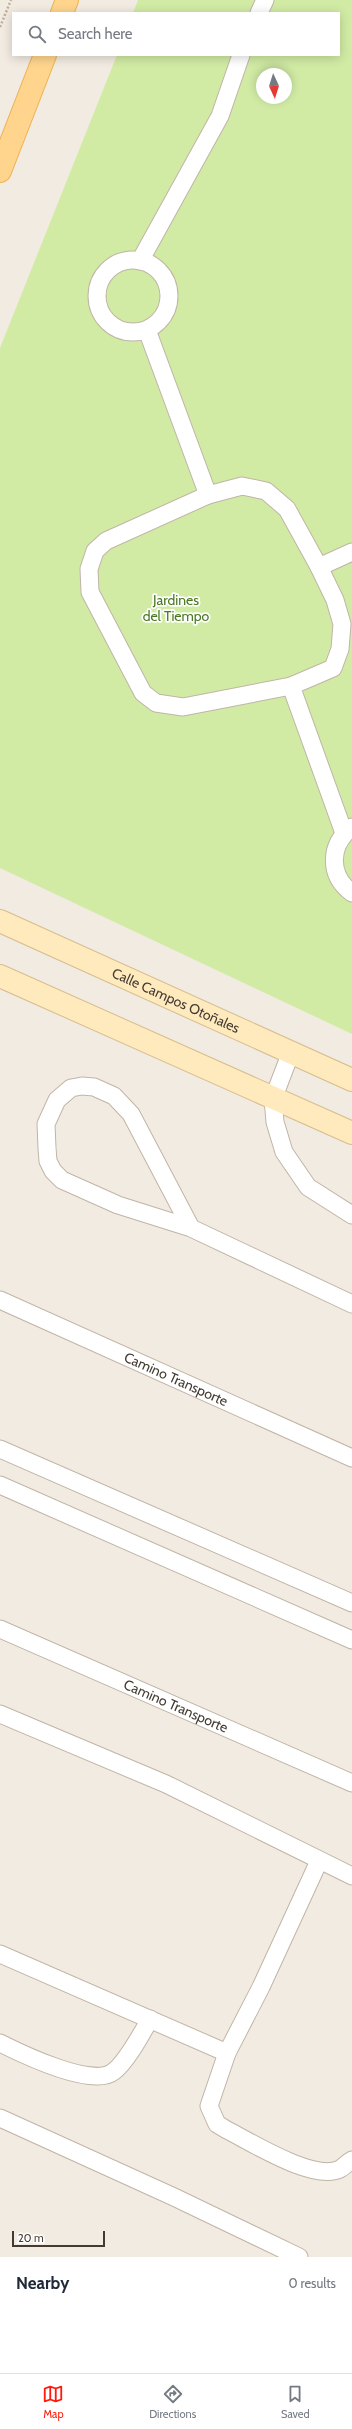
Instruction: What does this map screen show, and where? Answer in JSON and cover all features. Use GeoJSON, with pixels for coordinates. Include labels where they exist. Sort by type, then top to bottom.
{"type":"FeatureCollection","features":[{"type":"Feature","properties":{"kind":"main road"},"geometry":{"type":"LineString","coordinates":[[62,12],[67,0]]}},
{"type":"Feature","properties":{"kind":"main road"},"geometry":{"type":"LineString","coordinates":[[0,171],[45,56]]}},
{"type":"Feature","properties":{"kind":"street","name":"Calle Campos Otoñales"},"geometry":{"type":"LineString","coordinates":[[0,922],[352,1080]]}},
{"type":"Feature","properties":{"kind":"street"},"geometry":{"type":"LineString","coordinates":[[0,976],[352,1133]]}},
{"type":"Feature","properties":{"kind":"lane"},"geometry":{"type":"LineString","coordinates":[[259,12],[265,0]]}},
{"type":"Feature","properties":{"kind":"lane"},"geometry":{"type":"LineString","coordinates":[[140,261],[220,116],[242,56]]}},
{"type":"Feature","properties":{"kind":"lane"},"geometry":{"type":"LineString","coordinates":[[127,260],[140,261],[154,267],[165,278],[169,293],[167,307],[159,321],[147,330],[133,332],[120,330],[108,323],[100,312],[97,299],[98,286],[104,274],[114,265],[127,260]]}},
{"type":"Feature","properties":{"kind":"lane"},"geometry":{"type":"LineString","coordinates":[[147,330],[208,496]]}},
{"type":"Feature","properties":{"kind":"lane"},"geometry":{"type":"LineString","coordinates":[[242,486],[266,491],[287,509],[319,567],[335,600],[342,624],[340,649],[333,668],[291,686],[183,707],[156,704],[143,693],[90,592],[89,570],[95,552],[106,541],[208,496],[242,486]]}},
{"type":"Feature","properties":{"kind":"lane"},"geometry":{"type":"LineString","coordinates":[[319,567],[352,552]]}},
{"type":"Feature","properties":{"kind":"lane"},"geometry":{"type":"LineString","coordinates":[[291,686],[348,830],[337,843],[334,866],[338,878],[352,893]]}},
{"type":"Feature","properties":{"kind":"lane"},"geometry":{"type":"LineString","coordinates":[[291,1052],[273,1099],[275,1122],[282,1144],[297,1173],[308,1187],[352,1216]]}},
{"type":"Feature","properties":{"kind":"lane"},"geometry":{"type":"LineString","coordinates":[[191,1228],[131,1114],[114,1096],[94,1086],[82,1086],[71,1088],[57,1100],[46,1124],[47,1148],[48,1161],[53,1171],[62,1180],[118,1205],[191,1228],[352,1304]]}},
{"type":"Feature","properties":{"kind":"lane","name":"Camino Transporte"},"geometry":{"type":"LineString","coordinates":[[0,1300],[352,1458]]}},
{"type":"Feature","properties":{"kind":"lane"},"geometry":{"type":"LineString","coordinates":[[0,1449],[352,1603]]}},
{"type":"Feature","properties":{"kind":"lane"},"geometry":{"type":"LineString","coordinates":[[0,1485],[352,1640]]}},
{"type":"Feature","properties":{"kind":"lane","name":"Camino Transporte"},"geometry":{"type":"LineString","coordinates":[[0,1629],[352,1783]]}},
{"type":"Feature","properties":{"kind":"lane"},"geometry":{"type":"LineString","coordinates":[[0,1714],[166,1784],[352,1876]]}},
{"type":"Feature","properties":{"kind":"lane"},"geometry":{"type":"LineString","coordinates":[[319,1861],[261,1987],[227,2053],[210,2101],[212,2116],[217,2124],[278,2156],[308,2168],[326,2172],[340,2169],[352,2160]]}},
{"type":"Feature","properties":{"kind":"lane"},"geometry":{"type":"LineString","coordinates":[[0,1954],[227,2053]]}},
{"type":"Feature","properties":{"kind":"lane"},"geometry":{"type":"LineString","coordinates":[[0,2043],[25,2055],[88,2077],[105,2076],[113,2072],[137,2042],[150,2019]]}},
{"type":"Feature","properties":{"kind":"lane"},"geometry":{"type":"LineString","coordinates":[[0,2118],[174,2196],[298,2257]]}},
{"type":"Feature","properties":{"kind":"path"},"geometry":{"type":"LineString","coordinates":[[0,27],[11,0]]}},
{"type":"Feature","properties":{"kind":"green space","name":"Jardines del Tiempo"},"geometry":{"type":"Polygon","coordinates":[[[138,0],[352,0],[352,1034],[0,868],[0,348],[117,56],[340,56],[340,12],[133,12],[138,0]]]}}]}
